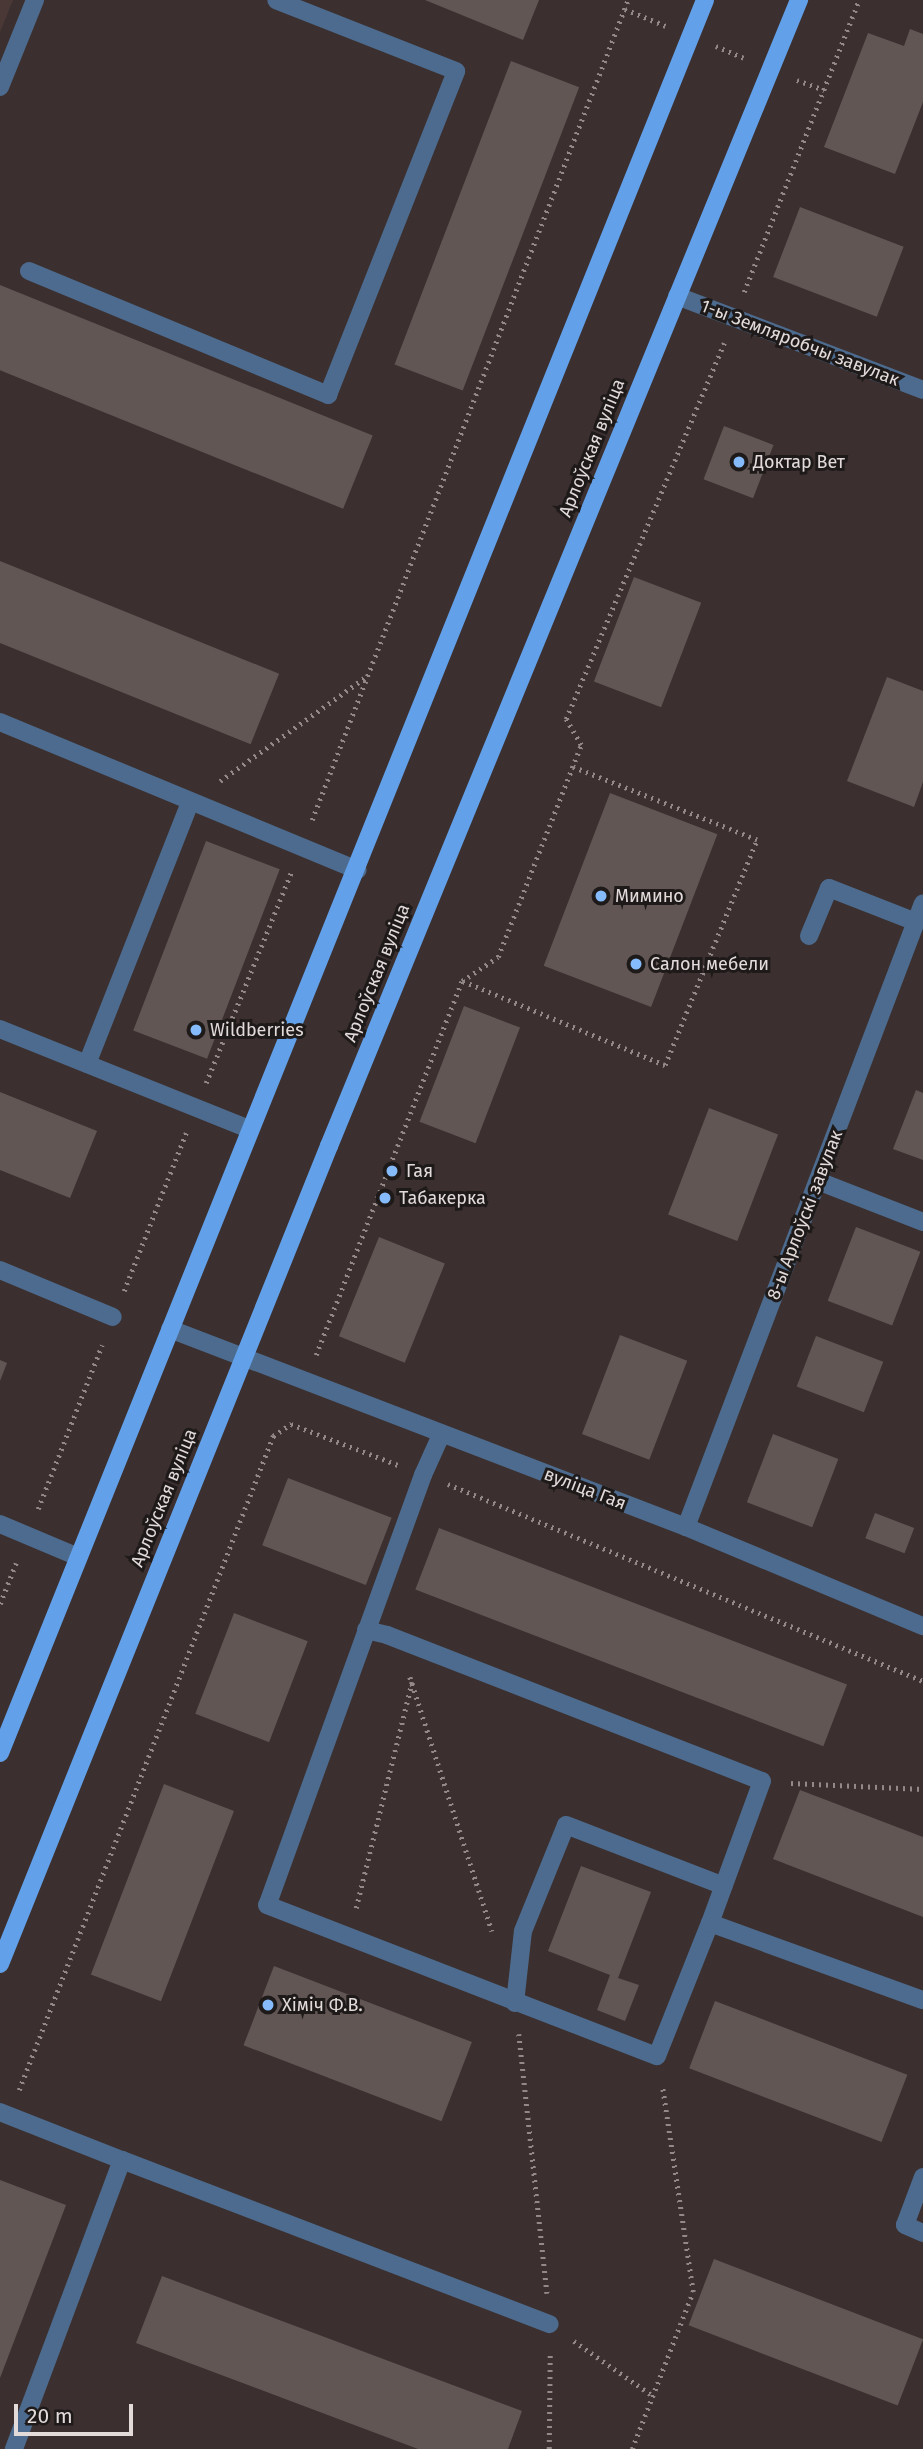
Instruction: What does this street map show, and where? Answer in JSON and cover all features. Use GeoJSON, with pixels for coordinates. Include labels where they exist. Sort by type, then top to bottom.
{"type":"FeatureCollection","features":[{"type":"Feature","properties":{"kind":"main road"},"geometry":{"type":"LineString","coordinates":[[0,1753],[249,1129],[358,870],[705,0]]}},
{"type":"Feature","properties":{"kind":"main road","name":"Арлоўская вуліца"},"geometry":{"type":"LineString","coordinates":[[0,1964],[244,1357],[799,0]]}},
{"type":"Feature","properties":{"kind":"street"},"geometry":{"type":"LineString","coordinates":[[0,87],[35,0]]}},
{"type":"Feature","properties":{"kind":"street"},"geometry":{"type":"LineString","coordinates":[[29,271],[328,395],[456,71],[276,0]]}},
{"type":"Feature","properties":{"kind":"street","name":"1-ы Земляробчы завулак"},"geometry":{"type":"LineString","coordinates":[[677,296],[923,390]]}},
{"type":"Feature","properties":{"kind":"street"},"geometry":{"type":"LineString","coordinates":[[0,722],[358,870]]}},
{"type":"Feature","properties":{"kind":"street"},"geometry":{"type":"LineString","coordinates":[[87,1064],[190,802]]}},
{"type":"Feature","properties":{"kind":"street"},"geometry":{"type":"LineString","coordinates":[[808,936],[830,888],[916,922]]}},
{"type":"Feature","properties":{"kind":"street","name":"8-ы Арлоўскі завулак"},"geometry":{"type":"LineString","coordinates":[[686,1527],[923,903]]}},
{"type":"Feature","properties":{"kind":"street"},"geometry":{"type":"LineString","coordinates":[[0,1029],[249,1129]]}},
{"type":"Feature","properties":{"kind":"street"},"geometry":{"type":"LineString","coordinates":[[818,1181],[923,1222]]}},
{"type":"Feature","properties":{"kind":"street"},"geometry":{"type":"LineString","coordinates":[[0,1270],[113,1317]]}},
{"type":"Feature","properties":{"kind":"street","name":"вуліца Гая"},"geometry":{"type":"LineString","coordinates":[[170,1329],[686,1527],[923,1626]]}},
{"type":"Feature","properties":{"kind":"street"},"geometry":{"type":"LineString","coordinates":[[366,1630],[387,1635],[762,1781],[657,2056],[267,1905],[366,1630],[423,1475],[441,1435]]}},
{"type":"Feature","properties":{"kind":"street"},"geometry":{"type":"LineString","coordinates":[[0,1524],[78,1557]]}},
{"type":"Feature","properties":{"kind":"street"},"geometry":{"type":"LineString","coordinates":[[515,2003],[523,1931],[566,1825],[723,1886]]}},
{"type":"Feature","properties":{"kind":"street"},"geometry":{"type":"LineString","coordinates":[[710,1923],[923,2000]]}},
{"type":"Feature","properties":{"kind":"street"},"geometry":{"type":"LineString","coordinates":[[5,2114],[550,2324]]}},
{"type":"Feature","properties":{"kind":"street"},"geometry":{"type":"LineString","coordinates":[[14,2449],[122,2160]]}},
{"type":"Feature","properties":{"kind":"street"},"geometry":{"type":"LineString","coordinates":[[923,2177],[905,2225],[923,2233]]}},
{"type":"Feature","properties":{"kind":"path"},"geometry":{"type":"LineString","coordinates":[[0,1604],[195,1108],[302,847],[628,0]]}},
{"type":"Feature","properties":{"kind":"path"},"geometry":{"type":"LineString","coordinates":[[316,1357],[462,981],[498,957],[581,745],[566,719],[735,317],[859,0]]}},
{"type":"Feature","properties":{"kind":"path"},"geometry":{"type":"LineString","coordinates":[[625,9],[824,90]]}},
{"type":"Feature","properties":{"kind":"path"},"geometry":{"type":"LineString","coordinates":[[190,802],[367,676]]}},
{"type":"Feature","properties":{"kind":"path"},"geometry":{"type":"LineString","coordinates":[[462,981],[666,1065],[757,840],[573,768]]}},
{"type":"Feature","properties":{"kind":"path"},"geometry":{"type":"LineString","coordinates":[[5,2114],[272,1436],[291,1424],[423,1475],[923,1681]]}},
{"type":"Feature","properties":{"kind":"path"},"geometry":{"type":"LineString","coordinates":[[387,1635],[412,1681],[495,1938]]}},
{"type":"Feature","properties":{"kind":"path"},"geometry":{"type":"LineString","coordinates":[[349,1937],[412,1681]]}},
{"type":"Feature","properties":{"kind":"path"},"geometry":{"type":"LineString","coordinates":[[762,1781],[923,1788]]}},
{"type":"Feature","properties":{"kind":"path"},"geometry":{"type":"LineString","coordinates":[[515,2003],[550,2324],[549,2449]]}},
{"type":"Feature","properties":{"kind":"path"},"geometry":{"type":"LineString","coordinates":[[632,2449],[693,2292],[657,2056]]}},
{"type":"Feature","properties":{"kind":"path"},"geometry":{"type":"LineString","coordinates":[[550,2324],[653,2396]]}},
{"type":"Feature","properties":{"kind":"shaded area"},"geometry":{"type":"Polygon","coordinates":[[[0,0],[13,0],[0,32],[0,0]]]}},
{"type":"Feature","properties":{"kind":"building"},"geometry":{"type":"Polygon","coordinates":[[[425,0],[539,0],[523,40],[425,0]]]}},
{"type":"Feature","properties":{"kind":"building"},"geometry":{"type":"Polygon","coordinates":[[[910,29],[923,34],[923,102],[895,174],[824,147],[868,33],[904,46],[910,29]]]}},
{"type":"Feature","properties":{"kind":"building"},"geometry":{"type":"Polygon","coordinates":[[[511,61],[579,87],[463,391],[395,364],[511,61]]]}},
{"type":"Feature","properties":{"kind":"building"},"geometry":{"type":"Polygon","coordinates":[[[800,207],[904,247],[877,317],[773,277],[800,207]]]}},
{"type":"Feature","properties":{"kind":"building"},"geometry":{"type":"Polygon","coordinates":[[[0,285],[373,436],[343,509],[0,370],[0,285]]]}},
{"type":"Feature","properties":{"kind":"building","name":"Доктар Вет"},"geometry":{"type":"Polygon","coordinates":[[[724,426],[773,445],[753,498],[704,479],[724,426]]]}},
{"type":"Feature","properties":{"kind":"building"},"geometry":{"type":"Polygon","coordinates":[[[0,561],[279,674],[251,744],[0,643],[0,561]]]}},
{"type":"Feature","properties":{"kind":"building"},"geometry":{"type":"Polygon","coordinates":[[[634,577],[701,603],[661,707],[594,682],[634,577]]]}},
{"type":"Feature","properties":{"kind":"building"},"geometry":{"type":"Polygon","coordinates":[[[887,677],[923,691],[923,782],[914,807],[847,781],[887,677]]]}},
{"type":"Feature","properties":{"kind":"building"},"geometry":{"type":"Polygon","coordinates":[[[610,793],[717,834],[651,1007],[544,966],[610,793]]]}},
{"type":"Feature","properties":{"kind":"building"},"geometry":{"type":"Polygon","coordinates":[[[206,841],[280,869],[207,1059],[133,1031],[206,841]]]}},
{"type":"Feature","properties":{"kind":"building"},"geometry":{"type":"Polygon","coordinates":[[[464,1006],[520,1028],[476,1143],[420,1122],[464,1006]]]}},
{"type":"Feature","properties":{"kind":"building"},"geometry":{"type":"Polygon","coordinates":[[[916,1090],[923,1093],[923,1160],[893,1149],[916,1090]]]}},
{"type":"Feature","properties":{"kind":"building"},"geometry":{"type":"Polygon","coordinates":[[[0,1092],[97,1131],[70,1198],[0,1170],[0,1092]]]}},
{"type":"Feature","properties":{"kind":"building"},"geometry":{"type":"Polygon","coordinates":[[[709,1108],[778,1135],[737,1241],[668,1214],[709,1108]]]}},
{"type":"Feature","properties":{"kind":"building"},"geometry":{"type":"Polygon","coordinates":[[[856,1227],[920,1252],[892,1325],[828,1301],[856,1227]]]}},
{"type":"Feature","properties":{"kind":"building"},"geometry":{"type":"Polygon","coordinates":[[[379,1237],[445,1264],[405,1363],[339,1336],[379,1237]]]}},
{"type":"Feature","properties":{"kind":"building"},"geometry":{"type":"Polygon","coordinates":[[[620,1335],[687,1361],[649,1460],[582,1434],[620,1335]]]}},
{"type":"Feature","properties":{"kind":"building"},"geometry":{"type":"Polygon","coordinates":[[[816,1336],[883,1362],[864,1412],[797,1386],[816,1336]]]}},
{"type":"Feature","properties":{"kind":"building"},"geometry":{"type":"Polygon","coordinates":[[[0,1360],[7,1363],[0,1381],[0,1360]]]}},
{"type":"Feature","properties":{"kind":"building"},"geometry":{"type":"Polygon","coordinates":[[[773,1434],[838,1459],[812,1527],[747,1502],[773,1434]]]}},
{"type":"Feature","properties":{"kind":"building"},"geometry":{"type":"Polygon","coordinates":[[[288,1478],[392,1518],[366,1585],[262,1545],[288,1478]]]}},
{"type":"Feature","properties":{"kind":"building"},"geometry":{"type":"Polygon","coordinates":[[[875,1513],[914,1528],[905,1553],[865,1538],[875,1513]]]}},
{"type":"Feature","properties":{"kind":"building"},"geometry":{"type":"Polygon","coordinates":[[[439,1528],[847,1685],[823,1746],[415,1590],[439,1528]]]}},
{"type":"Feature","properties":{"kind":"building"},"geometry":{"type":"Polygon","coordinates":[[[234,1613],[308,1641],[269,1742],[195,1714],[234,1613]]]}},
{"type":"Feature","properties":{"kind":"building"},"geometry":{"type":"Polygon","coordinates":[[[164,1784],[234,1811],[161,2001],[91,1974],[164,1784]]]}},
{"type":"Feature","properties":{"kind":"building"},"geometry":{"type":"Polygon","coordinates":[[[800,1790],[923,1837],[923,1917],[773,1859],[800,1790]]]}},
{"type":"Feature","properties":{"kind":"building"},"geometry":{"type":"Polygon","coordinates":[[[581,1866],[651,1892],[618,1978],[639,1985],[625,2021],[597,2010],[610,1975],[548,1951],[581,1866]]]}},
{"type":"Feature","properties":{"kind":"building"},"geometry":{"type":"Polygon","coordinates":[[[274,1966],[472,2042],[441,2121],[244,2045],[274,1966]]]}},
{"type":"Feature","properties":{"kind":"building"},"geometry":{"type":"Polygon","coordinates":[[[715,2001],[907,2075],[882,2142],[689,2068],[715,2001]]]}},
{"type":"Feature","properties":{"kind":"building"},"geometry":{"type":"Polygon","coordinates":[[[0,2180],[66,2205],[0,2378],[0,2180]]]}},
{"type":"Feature","properties":{"kind":"building"},"geometry":{"type":"Polygon","coordinates":[[[714,2259],[923,2339],[898,2406],[689,2325],[714,2259]]]}},
{"type":"Feature","properties":{"kind":"building"},"geometry":{"type":"Polygon","coordinates":[[[162,2276],[522,2411],[508,2449],[418,2449],[136,2343],[162,2276]]]}},
{"type":"Feature","properties":{"kind":"place","name":"Доктар Вет"},"geometry":{"type":"Point","coordinates":[739,462]}},
{"type":"Feature","properties":{"kind":"place","name":"Мимино"},"geometry":{"type":"Point","coordinates":[601,896]}},
{"type":"Feature","properties":{"kind":"place","name":"Салон мебели"},"geometry":{"type":"Point","coordinates":[636,964]}},
{"type":"Feature","properties":{"kind":"place","name":"Wildberries"},"geometry":{"type":"Point","coordinates":[196,1030]}},
{"type":"Feature","properties":{"kind":"place","name":"Гая"},"geometry":{"type":"Point","coordinates":[392,1171]}},
{"type":"Feature","properties":{"kind":"place","name":"Табакерка"},"geometry":{"type":"Point","coordinates":[385,1198]}},
{"type":"Feature","properties":{"kind":"place","name":"Хіміч Ф.В."},"geometry":{"type":"Point","coordinates":[268,2005]}}]}
